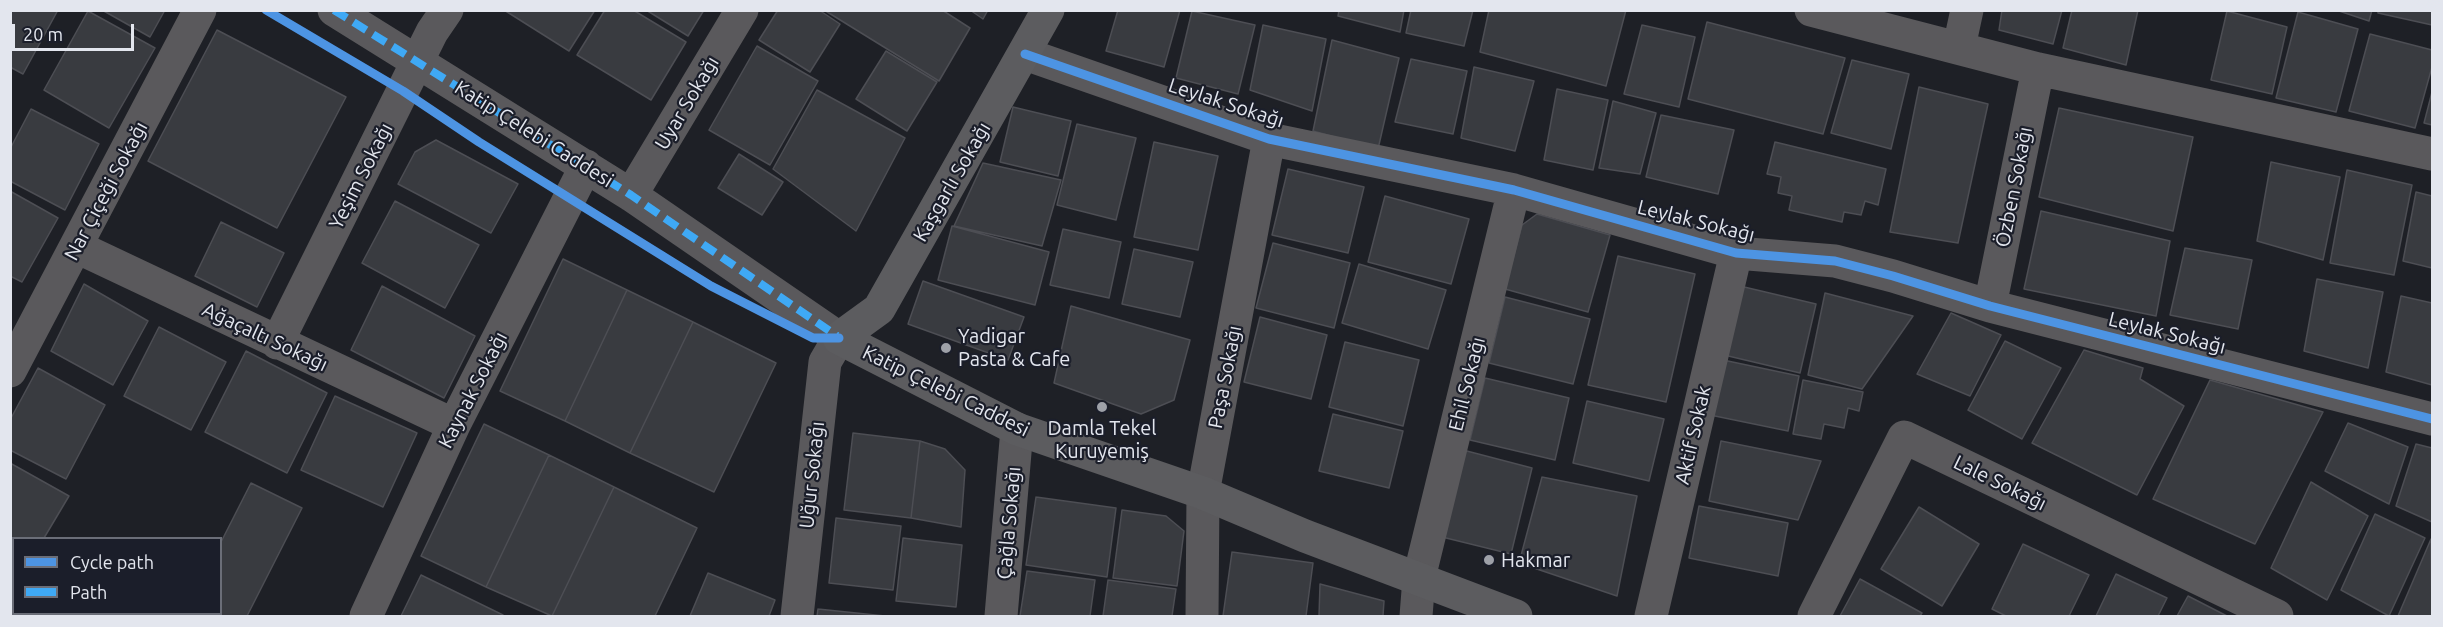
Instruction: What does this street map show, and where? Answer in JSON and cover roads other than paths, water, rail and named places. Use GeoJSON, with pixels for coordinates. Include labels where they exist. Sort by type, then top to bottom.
{"type":"FeatureCollection","features":[{"type":"Feature","properties":{"kind":"street","name":"Nar Çiçeği Sokağı"},"geometry":{"type":"LineString","coordinates":[[10,371],[200,10]]}},
{"type":"Feature","properties":{"kind":"street","name":"Katip Çelebi Caddesi"},"geometry":{"type":"LineString","coordinates":[[334,10],[631,195],[839,338],[1017,429],[1203,493],[1305,536],[1516,616]]}},
{"type":"Feature","properties":{"kind":"street","name":"Yeşim Sokağı"},"geometry":{"type":"LineString","coordinates":[[277,343],[432,32],[447,10]]}},
{"type":"Feature","properties":{"kind":"street","name":"Uyar Sokağı"},"geometry":{"type":"LineString","coordinates":[[631,195],[742,10]]}},
{"type":"Feature","properties":{"kind":"street","name":"Kaşgarlı Sokağı"},"geometry":{"type":"LineString","coordinates":[[839,338],[879,309],[1048,10]]}},
{"type":"Feature","properties":{"kind":"street"},"geometry":{"type":"LineString","coordinates":[[1811,10],[2037,69],[2433,154]]}},
{"type":"Feature","properties":{"kind":"street"},"geometry":{"type":"LineString","coordinates":[[1959,47],[1967,10]]}},
{"type":"Feature","properties":{"kind":"street","name":"Leylak Sokağı"},"geometry":{"type":"LineString","coordinates":[[1025,54],[1269,139],[1514,190],[1736,254],[1835,261],[1990,306],[2433,420]]}},
{"type":"Feature","properties":{"kind":"street","name":"Özben Sokağı"},"geometry":{"type":"LineString","coordinates":[[1990,306],[2037,69]]}},
{"type":"Feature","properties":{"kind":"street","name":"Paşa Sokağı"},"geometry":{"type":"LineString","coordinates":[[1202,616],[1203,493],[1269,139]]}},
{"type":"Feature","properties":{"kind":"street","name":"Kaynak Sokağı"},"geometry":{"type":"LineString","coordinates":[[366,616],[454,425],[586,166]]}},
{"type":"Feature","properties":{"kind":"street","name":"Ehil Sokağı"},"geometry":{"type":"LineString","coordinates":[[1416,616],[1419,578],[1514,190]]}},
{"type":"Feature","properties":{"kind":"street","name":"Ağaçaltı Sokağı"},"geometry":{"type":"LineString","coordinates":[[77,247],[454,425]]}},
{"type":"Feature","properties":{"kind":"street","name":"Aktif Sokak"},"geometry":{"type":"LineString","coordinates":[[1651,616],[1736,254]]}},
{"type":"Feature","properties":{"kind":"street","name":"Uğur Sokağı"},"geometry":{"type":"LineString","coordinates":[[797,616],[825,362],[839,338]]}},
{"type":"Feature","properties":{"kind":"street","name":"Çağla Sokağı"},"geometry":{"type":"LineString","coordinates":[[1001,616],[1017,429]]}},
{"type":"Feature","properties":{"kind":"street","name":"Lale Sokağı"},"geometry":{"type":"LineString","coordinates":[[1814,616],[1904,437],[2277,616]]}},
{"type":"Feature","properties":{"kind":"place","name":"Yadigar Pasta & Cafe"},"geometry":{"type":"Point","coordinates":[946,348]}},
{"type":"Feature","properties":{"kind":"place","name":"Damla Tekel Kuruyemiş"},"geometry":{"type":"Point","coordinates":[1102,407]}},
{"type":"Feature","properties":{"kind":"place","name":"Hakmar"},"geometry":{"type":"Point","coordinates":[1489,560]}}]}
